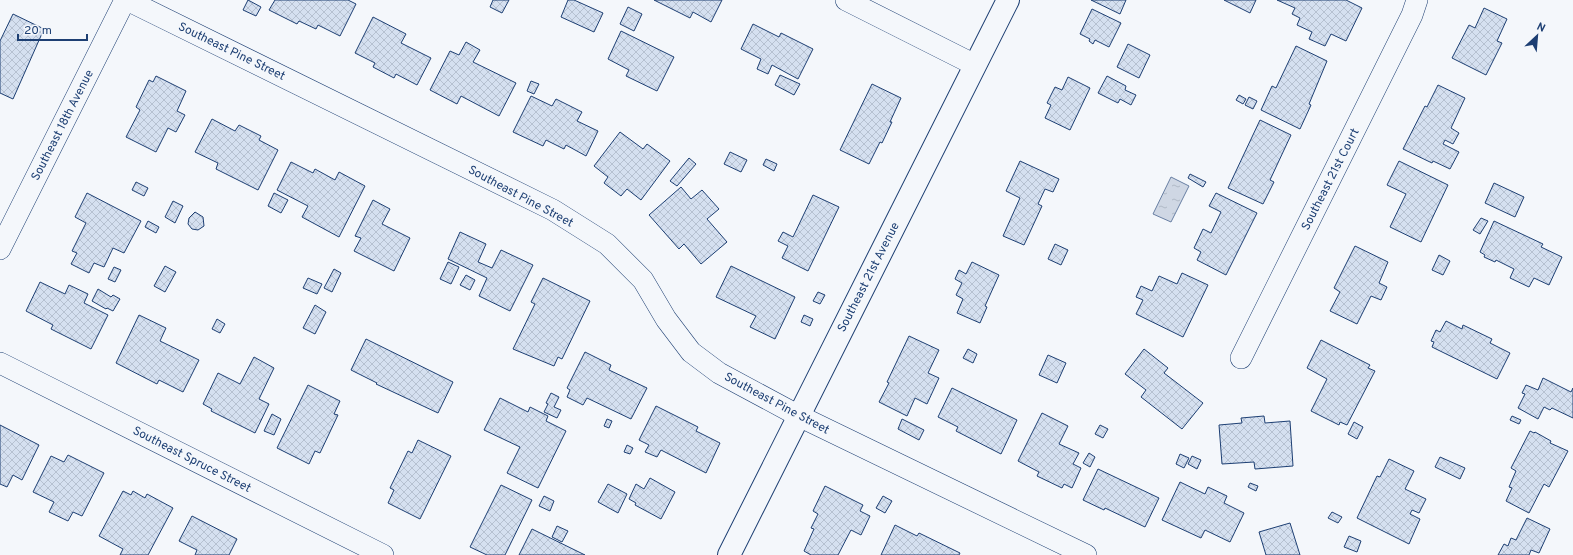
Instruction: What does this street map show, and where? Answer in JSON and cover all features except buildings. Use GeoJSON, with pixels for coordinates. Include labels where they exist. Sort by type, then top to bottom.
{"type":"FeatureCollection","features":[{"type":"Feature","properties":{"kind":"street","name":"Southeast 18th Avenue"},"geometry":{"type":"LineString","coordinates":[[0,249],[126,0]]}},
{"type":"Feature","properties":{"kind":"street","name":"Southeast Pine Street"},"geometry":{"type":"LineString","coordinates":[[126,0],[553,210],[607,244],[643,280],[666,319],[691,352],[719,373],[799,416],[1086,555]]}},
{"type":"Feature","properties":{"kind":"street"},"geometry":{"type":"LineString","coordinates":[[846,0],[975,65]]}},
{"type":"Feature","properties":{"kind":"street","name":"Southeast 21st Avenue"},"geometry":{"type":"LineString","coordinates":[[730,555],[1008,0]]}},
{"type":"Feature","properties":{"kind":"street","name":"Southeast 21st Court"},"geometry":{"type":"LineString","coordinates":[[1241,358],[1412,15],[1417,0]]}},
{"type":"Feature","properties":{"kind":"street","name":"Southeast Spruce Street"},"geometry":{"type":"LineString","coordinates":[[0,363],[383,555]]}},
{"type":"Feature","properties":{"kind":"water"},"geometry":{"type":"Polygon","coordinates":[[[1171,177],[1189,186],[1171,222],[1153,214],[1171,177]]]}}]}
